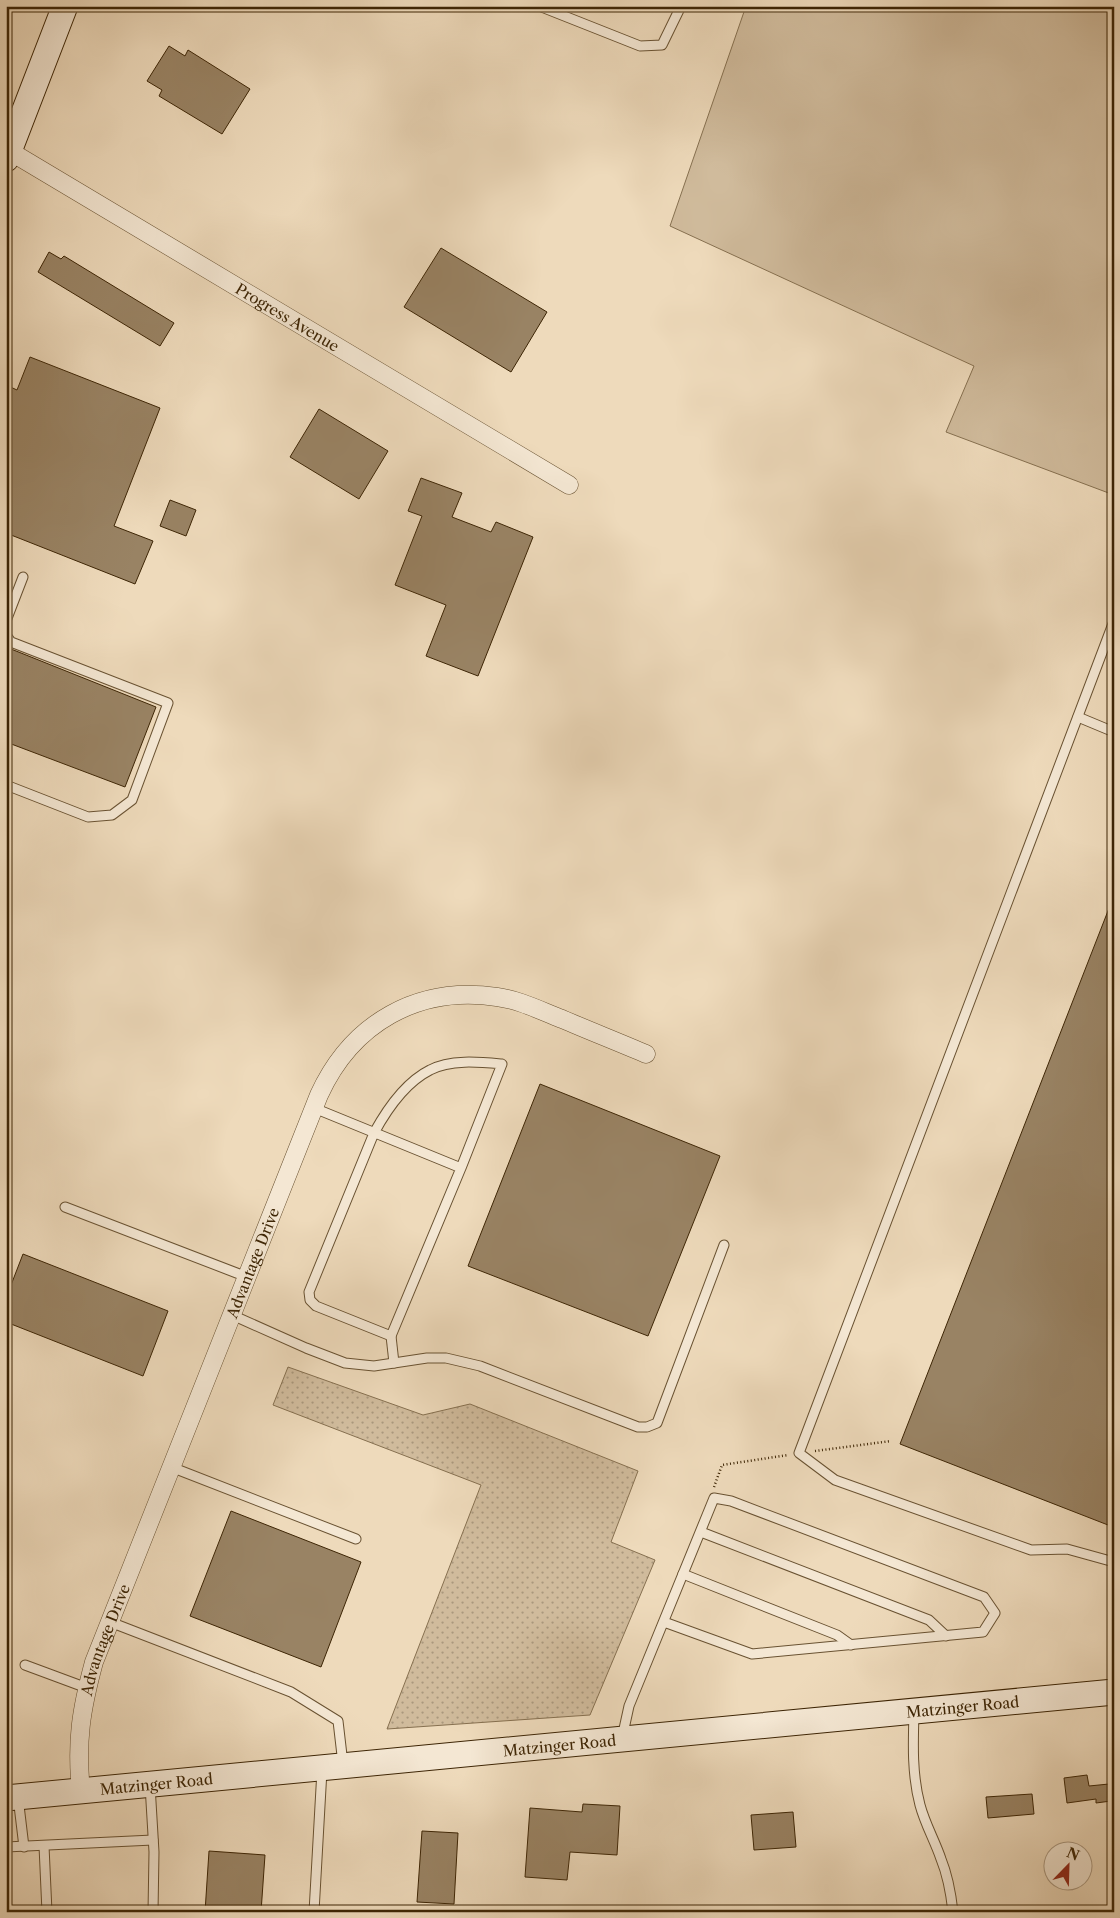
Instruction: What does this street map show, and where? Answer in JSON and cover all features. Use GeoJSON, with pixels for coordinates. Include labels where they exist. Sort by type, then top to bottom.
{"type":"FeatureCollection","features":[{"type":"Feature","properties":{"kind":"street"},"geometry":{"type":"LineString","coordinates":[[7,153],[65,6]]}},
{"type":"Feature","properties":{"kind":"street","name":"Progress Avenue"},"geometry":{"type":"LineString","coordinates":[[7,153],[569,485]]}},
{"type":"Feature","properties":{"kind":"street","name":"Advantage Drive"},"geometry":{"type":"LineString","coordinates":[[81,1792],[78,1758],[79,1731],[94,1662],[314,1108],[326,1079],[340,1058],[357,1039],[378,1022],[400,1009],[424,999],[474,994],[522,1003],[646,1054]]}},
{"type":"Feature","properties":{"kind":"street","name":"Matzinger Road"},"geometry":{"type":"LineString","coordinates":[[12,1798],[1114,1692]]}},
{"type":"Feature","properties":{"kind":"lane"},"geometry":{"type":"LineString","coordinates":[[539,6],[640,46],[662,45],[680,6]]}},
{"type":"Feature","properties":{"kind":"lane"},"geometry":{"type":"LineString","coordinates":[[6,621],[23,577]]}},
{"type":"Feature","properties":{"kind":"lane"},"geometry":{"type":"LineString","coordinates":[[1114,621],[799,1453],[835,1480],[1031,1550],[1067,1549],[1114,1562]]}},
{"type":"Feature","properties":{"kind":"lane"},"geometry":{"type":"LineString","coordinates":[[6,635],[11,642],[168,704],[132,800],[112,815],[88,817],[6,785]]}},
{"type":"Feature","properties":{"kind":"lane"},"geometry":{"type":"LineString","coordinates":[[1078,717],[1114,732]]}},
{"type":"Feature","properties":{"kind":"lane"},"geometry":{"type":"LineString","coordinates":[[391,1336],[316,1306],[310,1300],[309,1292],[374,1133],[383,1116],[406,1088],[430,1070],[458,1062],[502,1064],[391,1336],[394,1363]]}},
{"type":"Feature","properties":{"kind":"lane"},"geometry":{"type":"LineString","coordinates":[[314,1108],[461,1168]]}},
{"type":"Feature","properties":{"kind":"lane"},"geometry":{"type":"LineString","coordinates":[[65,1207],[247,1277]]}},
{"type":"Feature","properties":{"kind":"lane"},"geometry":{"type":"LineString","coordinates":[[232,1315],[345,1363],[374,1366],[427,1358],[449,1358],[480,1366],[638,1428],[647,1427],[657,1423],[724,1245]]}},
{"type":"Feature","properties":{"kind":"lane"},"geometry":{"type":"LineString","coordinates":[[172,1467],[356,1539]]}},
{"type":"Feature","properties":{"kind":"lane"},"geometry":{"type":"LineString","coordinates":[[622,1738],[629,1706],[714,1498],[731,1501],[984,1597],[995,1612],[983,1632],[752,1654],[664,1622]]}},
{"type":"Feature","properties":{"kind":"lane"},"geometry":{"type":"LineString","coordinates":[[701,1532],[929,1620],[946,1636]]}},
{"type":"Feature","properties":{"kind":"lane"},"geometry":{"type":"LineString","coordinates":[[683,1574],[837,1635],[851,1645]]}},
{"type":"Feature","properties":{"kind":"lane"},"geometry":{"type":"LineString","coordinates":[[110,1622],[291,1692],[338,1721],[314,1912]]}},
{"type":"Feature","properties":{"kind":"lane"},"geometry":{"type":"LineString","coordinates":[[25,1665],[87,1688]]}},
{"type":"Feature","properties":{"kind":"lane"},"geometry":{"type":"LineString","coordinates":[[914,1710],[913,1756],[918,1800],[949,1884],[953,1912]]}},
{"type":"Feature","properties":{"kind":"lane"},"geometry":{"type":"LineString","coordinates":[[150,1785],[153,1840],[153,1912]]}},
{"type":"Feature","properties":{"kind":"lane"},"geometry":{"type":"LineString","coordinates":[[12,1798],[24,1846]]}},
{"type":"Feature","properties":{"kind":"lane"},"geometry":{"type":"LineString","coordinates":[[6,1847],[153,1840]]}},
{"type":"Feature","properties":{"kind":"lane"},"geometry":{"type":"LineString","coordinates":[[44,1846],[47,1912]]}},
{"type":"Feature","properties":{"kind":"shaded area"},"geometry":{"type":"Polygon","coordinates":[[[746,6],[1114,6],[1114,495],[946,432],[974,366],[670,226],[746,6]]]}},
{"type":"Feature","properties":{"kind":"shaded area"},"geometry":{"type":"Polygon","coordinates":[[[288,1367],[423,1415],[470,1404],[638,1471],[611,1542],[655,1560],[590,1715],[387,1729],[481,1485],[273,1405],[288,1367]]]}},
{"type":"Feature","properties":{"kind":"building"},"geometry":{"type":"Polygon","coordinates":[[[169,46],[185,56],[188,50],[250,89],[222,134],[159,96],[162,90],[147,81],[169,46]]]}},
{"type":"Feature","properties":{"kind":"building"},"geometry":{"type":"Polygon","coordinates":[[[441,248],[547,312],[511,372],[404,307],[441,248]]]}},
{"type":"Feature","properties":{"kind":"building"},"geometry":{"type":"Polygon","coordinates":[[[49,252],[61,259],[64,256],[174,323],[160,346],[38,272],[49,252]]]}},
{"type":"Feature","properties":{"kind":"building"},"geometry":{"type":"Polygon","coordinates":[[[30,357],[160,408],[114,526],[153,541],[135,584],[6,533],[6,385],[17,390],[30,357]]]}},
{"type":"Feature","properties":{"kind":"building"},"geometry":{"type":"Polygon","coordinates":[[[319,409],[388,451],[359,499],[290,457],[319,409]]]}},
{"type":"Feature","properties":{"kind":"building"},"geometry":{"type":"Polygon","coordinates":[[[421,478],[462,493],[452,517],[491,532],[496,522],[533,537],[478,676],[426,656],[446,605],[395,585],[422,516],[408,511],[421,478]]]}},
{"type":"Feature","properties":{"kind":"building"},"geometry":{"type":"Polygon","coordinates":[[[170,500],[196,510],[186,536],[160,526],[170,500]]]}},
{"type":"Feature","properties":{"kind":"building"},"geometry":{"type":"Polygon","coordinates":[[[6,647],[156,707],[125,787],[6,742],[6,647]]]}},
{"type":"Feature","properties":{"kind":"building"},"geometry":{"type":"Polygon","coordinates":[[[1113,898],[1114,1509],[1108,1525],[900,1444],[1113,898]]]}},
{"type":"Feature","properties":{"kind":"building"},"geometry":{"type":"Polygon","coordinates":[[[540,1084],[720,1156],[648,1336],[468,1266],[540,1084]]]}},
{"type":"Feature","properties":{"kind":"building"},"geometry":{"type":"Polygon","coordinates":[[[23,1254],[168,1311],[143,1376],[6,1322],[6,1298],[23,1254]]]}},
{"type":"Feature","properties":{"kind":"building"},"geometry":{"type":"Polygon","coordinates":[[[231,1511],[361,1562],[321,1667],[190,1616],[231,1511]]]}},
{"type":"Feature","properties":{"kind":"building"},"geometry":{"type":"Polygon","coordinates":[[[1087,1775],[1089,1786],[1109,1784],[1111,1801],[1096,1803],[1096,1799],[1067,1803],[1064,1778],[1087,1775]]]}},
{"type":"Feature","properties":{"kind":"building"},"geometry":{"type":"Polygon","coordinates":[[[1032,1794],[1034,1814],[988,1818],[986,1797],[1032,1794]]]}},
{"type":"Feature","properties":{"kind":"building"},"geometry":{"type":"Polygon","coordinates":[[[583,1804],[620,1806],[617,1855],[570,1852],[567,1880],[525,1877],[530,1808],[582,1812],[583,1804]]]}},
{"type":"Feature","properties":{"kind":"building"},"geometry":{"type":"Polygon","coordinates":[[[793,1812],[796,1847],[754,1850],[751,1815],[793,1812]]]}},
{"type":"Feature","properties":{"kind":"building"},"geometry":{"type":"Polygon","coordinates":[[[422,1831],[458,1833],[454,1904],[417,1902],[422,1831]]]}},
{"type":"Feature","properties":{"kind":"building"},"geometry":{"type":"Polygon","coordinates":[[[209,1851],[265,1855],[261,1912],[205,1912],[209,1851]]]}}]}
